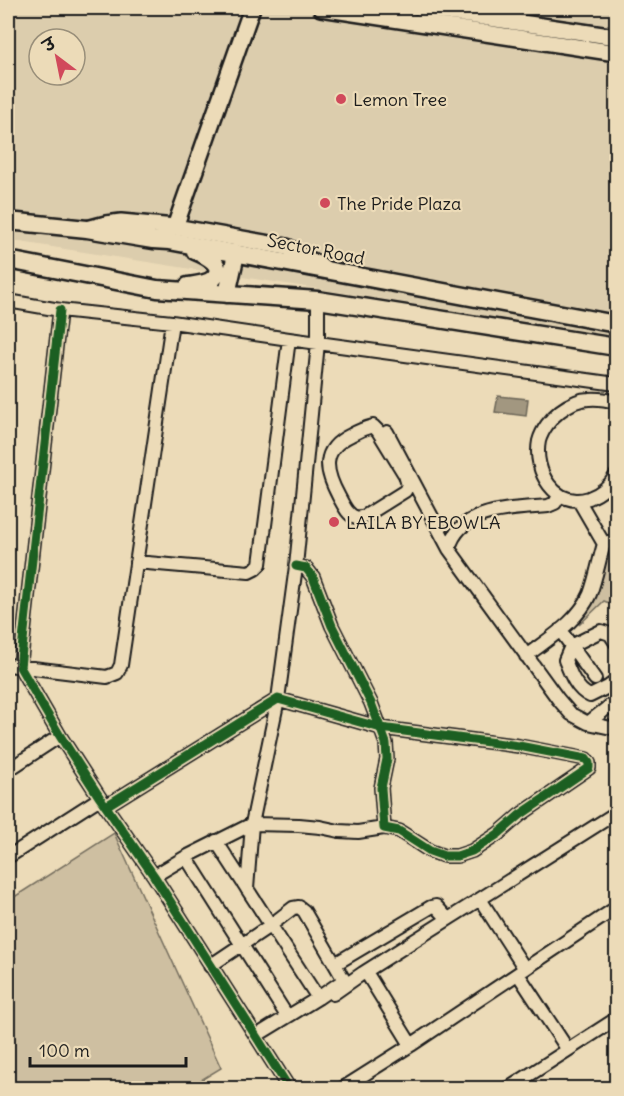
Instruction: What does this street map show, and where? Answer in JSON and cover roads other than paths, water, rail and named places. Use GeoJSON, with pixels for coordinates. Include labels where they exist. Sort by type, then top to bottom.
{"type":"FeatureCollection","features":[{"type":"Feature","properties":{"kind":"main road","name":"Sector Road"},"geometry":{"type":"LineString","coordinates":[[8,221],[87,229],[153,240],[172,234],[236,254],[616,324]]}},
{"type":"Feature","properties":{"kind":"main road"},"geometry":{"type":"LineString","coordinates":[[157,289],[208,282],[217,273],[217,267],[211,258],[172,234]]}},
{"type":"Feature","properties":{"kind":"main road"},"geometry":{"type":"LineString","coordinates":[[227,294],[236,254]]}},
{"type":"Feature","properties":{"kind":"main road"},"geometry":{"type":"LineString","coordinates":[[8,260],[157,289],[318,300],[616,347]]}},
{"type":"Feature","properties":{"kind":"main road"},"geometry":{"type":"LineString","coordinates":[[488,327],[493,302]]}},
{"type":"Feature","properties":{"kind":"main road"},"geometry":{"type":"LineString","coordinates":[[509,330],[513,305]]}},
{"type":"Feature","properties":{"kind":"street"},"geometry":{"type":"LineString","coordinates":[[252,8],[172,234],[287,247],[329,271]]}},
{"type":"Feature","properties":{"kind":"street"},"geometry":{"type":"LineString","coordinates":[[321,8],[616,53]]}},
{"type":"Feature","properties":{"kind":"street"},"geometry":{"type":"LineString","coordinates":[[421,8],[616,37]]}},
{"type":"Feature","properties":{"kind":"street"},"geometry":{"type":"LineString","coordinates":[[247,889],[252,824],[278,699],[296,566],[318,343],[318,300]]}},
{"type":"Feature","properties":{"kind":"street"},"geometry":{"type":"LineString","coordinates":[[8,301],[60,310],[172,322],[616,384]]}},
{"type":"Feature","properties":{"kind":"street"},"geometry":{"type":"LineString","coordinates":[[8,675],[14,666],[60,310]]}},
{"type":"Feature","properties":{"kind":"street"},"geometry":{"type":"LineString","coordinates":[[14,666],[107,677],[117,673],[121,665],[172,322]]}},
{"type":"Feature","properties":{"kind":"street"},"geometry":{"type":"LineString","coordinates":[[136,561],[249,572],[260,564],[289,339]]}},
{"type":"Feature","properties":{"kind":"street"},"geometry":{"type":"LineString","coordinates":[[615,403],[588,399],[568,405],[551,418],[539,440],[538,460],[546,481],[559,496],[579,501],[594,496],[611,484],[616,475]]}},
{"type":"Feature","properties":{"kind":"street"},"geometry":{"type":"LineString","coordinates":[[373,426],[405,475],[408,485],[405,491],[365,516],[356,518],[349,515],[331,482],[327,470],[328,459],[333,447],[342,440],[373,426]]}},
{"type":"Feature","properties":{"kind":"street"},"geometry":{"type":"LineString","coordinates":[[387,432],[449,549],[558,699],[571,714],[588,723],[616,729]]}},
{"type":"Feature","properties":{"kind":"street"},"geometry":{"type":"LineString","coordinates":[[307,457],[328,459]]}},
{"type":"Feature","properties":{"kind":"street"},"geometry":{"type":"LineString","coordinates":[[449,549],[451,540],[477,516],[488,512],[548,506],[555,503],[559,496]]}},
{"type":"Feature","properties":{"kind":"street"},"geometry":{"type":"LineString","coordinates":[[526,656],[579,612],[590,594],[604,544],[579,501]]}},
{"type":"Feature","properties":{"kind":"street"},"geometry":{"type":"LineString","coordinates":[[604,544],[616,540]]}},
{"type":"Feature","properties":{"kind":"street"},"geometry":{"type":"LineString","coordinates":[[296,566],[306,568],[313,577],[332,626],[371,703],[381,728],[386,744],[387,759],[381,788],[384,828]]}},
{"type":"Feature","properties":{"kind":"street"},"geometry":{"type":"LineString","coordinates":[[560,630],[595,679]]}},
{"type":"Feature","properties":{"kind":"street"},"geometry":{"type":"LineString","coordinates":[[616,643],[610,634],[601,631],[571,646],[565,660],[573,679],[584,694],[590,696],[616,681]]}},
{"type":"Feature","properties":{"kind":"street"},"geometry":{"type":"LineString","coordinates":[[14,666],[154,876],[289,1089]]}},
{"type":"Feature","properties":{"kind":"street"},"geometry":{"type":"LineString","coordinates":[[8,857],[278,699],[381,728],[519,746],[586,759],[589,763],[589,768],[520,815],[498,834],[472,851],[457,856],[444,856],[430,851],[399,831],[384,828],[358,832],[299,825],[252,824],[216,841],[154,876]]}},
{"type":"Feature","properties":{"kind":"street"},"geometry":{"type":"LineString","coordinates":[[588,723],[616,700]]}},
{"type":"Feature","properties":{"kind":"street"},"geometry":{"type":"LineString","coordinates":[[8,770],[60,736]]}},
{"type":"Feature","properties":{"kind":"street"},"geometry":{"type":"LineString","coordinates":[[333,994],[616,813]]}},
{"type":"Feature","properties":{"kind":"street"},"geometry":{"type":"LineString","coordinates":[[216,841],[318,998]]}},
{"type":"Feature","properties":{"kind":"street"},"geometry":{"type":"LineString","coordinates":[[186,857],[287,1016]]}},
{"type":"Feature","properties":{"kind":"street"},"geometry":{"type":"LineString","coordinates":[[480,899],[568,1050]]}},
{"type":"Feature","properties":{"kind":"street"},"geometry":{"type":"LineString","coordinates":[[334,964],[431,907],[439,907],[448,919]]}},
{"type":"Feature","properties":{"kind":"street"},"geometry":{"type":"LineString","coordinates":[[210,966],[293,908],[304,911],[344,980],[256,1036]]}},
{"type":"Feature","properties":{"kind":"street"},"geometry":{"type":"LineString","coordinates":[[343,1089],[616,908]]}},
{"type":"Feature","properties":{"kind":"street"},"geometry":{"type":"LineString","coordinates":[[341,976],[353,970],[364,973],[411,1045]]}},
{"type":"Feature","properties":{"kind":"street"},"geometry":{"type":"LineString","coordinates":[[509,1089],[616,1019]]}},
{"type":"Feature","properties":{"kind":"place","name":"Lemon Tree"},"geometry":{"type":"Point","coordinates":[341,99]}},
{"type":"Feature","properties":{"kind":"place","name":"The Pride Plaza"},"geometry":{"type":"Point","coordinates":[325,203]}},
{"type":"Feature","properties":{"kind":"place","name":"LAILA BY EBOWLA"},"geometry":{"type":"Point","coordinates":[334,522]}}]}
